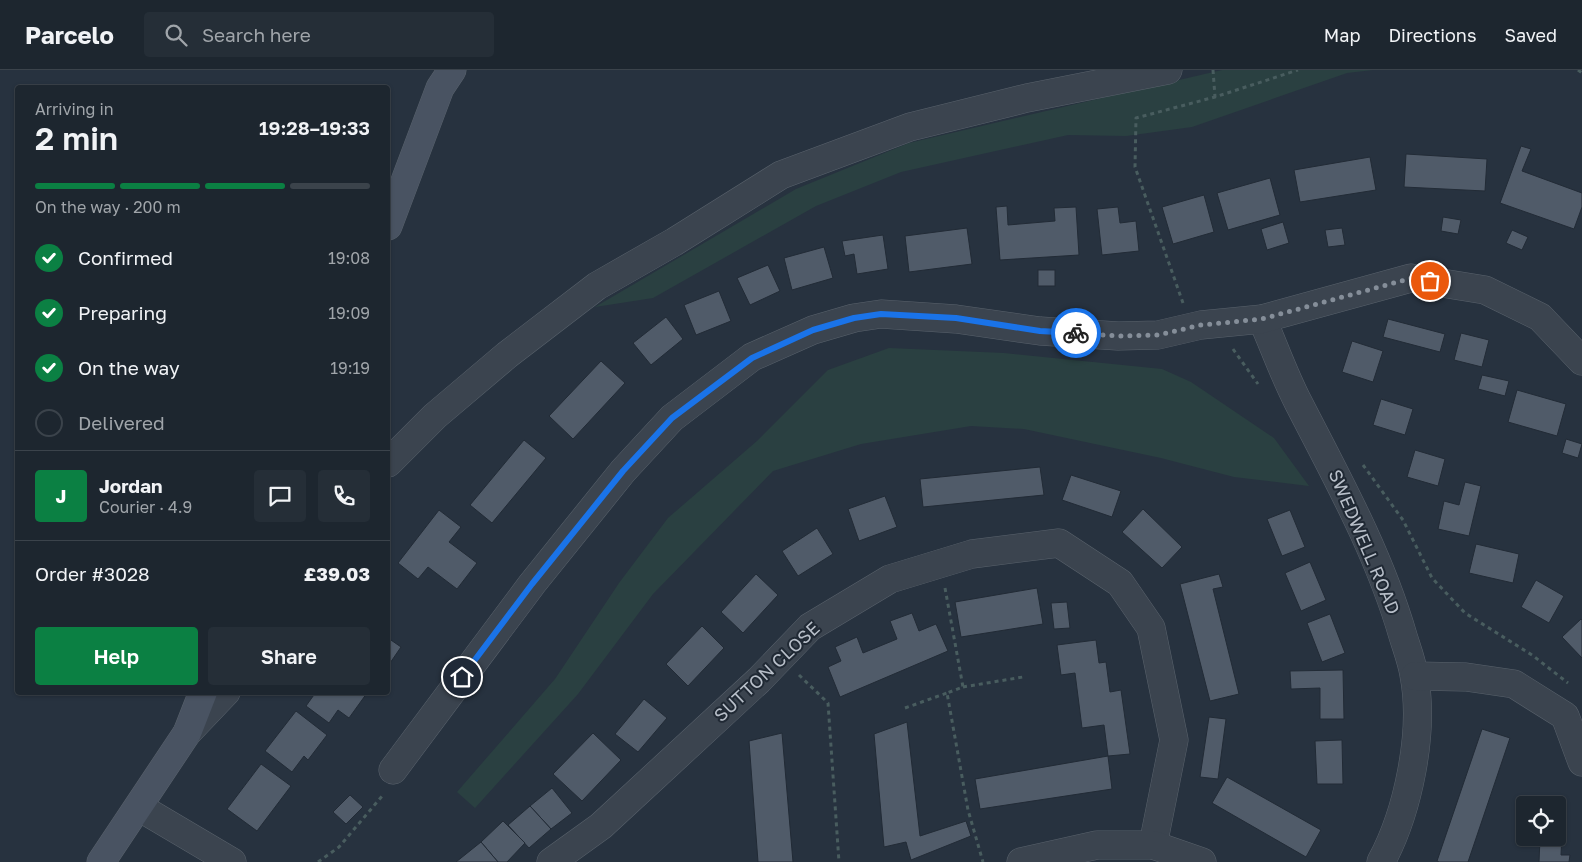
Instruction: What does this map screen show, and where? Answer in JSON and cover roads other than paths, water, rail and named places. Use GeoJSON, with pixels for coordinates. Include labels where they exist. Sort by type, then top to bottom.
{"type":"FeatureCollection","features":[{"type":"Feature","properties":{"kind":"street"},"geometry":{"type":"LineString","coordinates":[[390,221],[440,88],[452,70]]}},
{"type":"Feature","properties":{"kind":"street"},"geometry":{"type":"LineString","coordinates":[[390,461],[449,404],[508,355],[598,286],[674,242],[781,175],[910,128],[1027,98],[1168,70]]}},
{"type":"Feature","properties":{"kind":"street"},"geometry":{"type":"LineString","coordinates":[[393,770],[532,584],[623,471],[672,418],[752,358],[813,330],[854,318],[881,314],[956,318],[1040,331],[1118,336],[1158,335],[1202,326],[1262,319],[1412,278],[1485,290],[1540,317],[1582,361]]}},
{"type":"Feature","properties":{"kind":"street","name":"SWEDWELL ROAD"},"geometry":{"type":"LineString","coordinates":[[1262,319],[1297,400],[1343,486],[1391,596],[1414,676],[1418,728],[1407,788],[1390,846],[1381,862]]}},
{"type":"Feature","properties":{"kind":"street","name":"SUTTON CLOSE"},"geometry":{"type":"LineString","coordinates":[[551,862],[601,826],[759,680],[810,627],[890,579],[972,554],[1059,543],[1120,583],[1151,628],[1174,740],[1154,845]]}},
{"type":"Feature","properties":{"kind":"street"},"geometry":{"type":"LineString","coordinates":[[1414,676],[1466,677],[1514,684],[1565,716],[1582,762]]}},
{"type":"Feature","properties":{"kind":"street"},"geometry":{"type":"LineString","coordinates":[[187,733],[202,695]]}},
{"type":"Feature","properties":{"kind":"street"},"geometry":{"type":"LineString","coordinates":[[101,862],[187,733],[223,695]]}},
{"type":"Feature","properties":{"kind":"street"},"geometry":{"type":"LineString","coordinates":[[139,807],[232,862]]}},
{"type":"Feature","properties":{"kind":"street"},"geometry":{"type":"LineString","coordinates":[[1021,862],[1098,845],[1154,845],[1202,862]]}}]}
